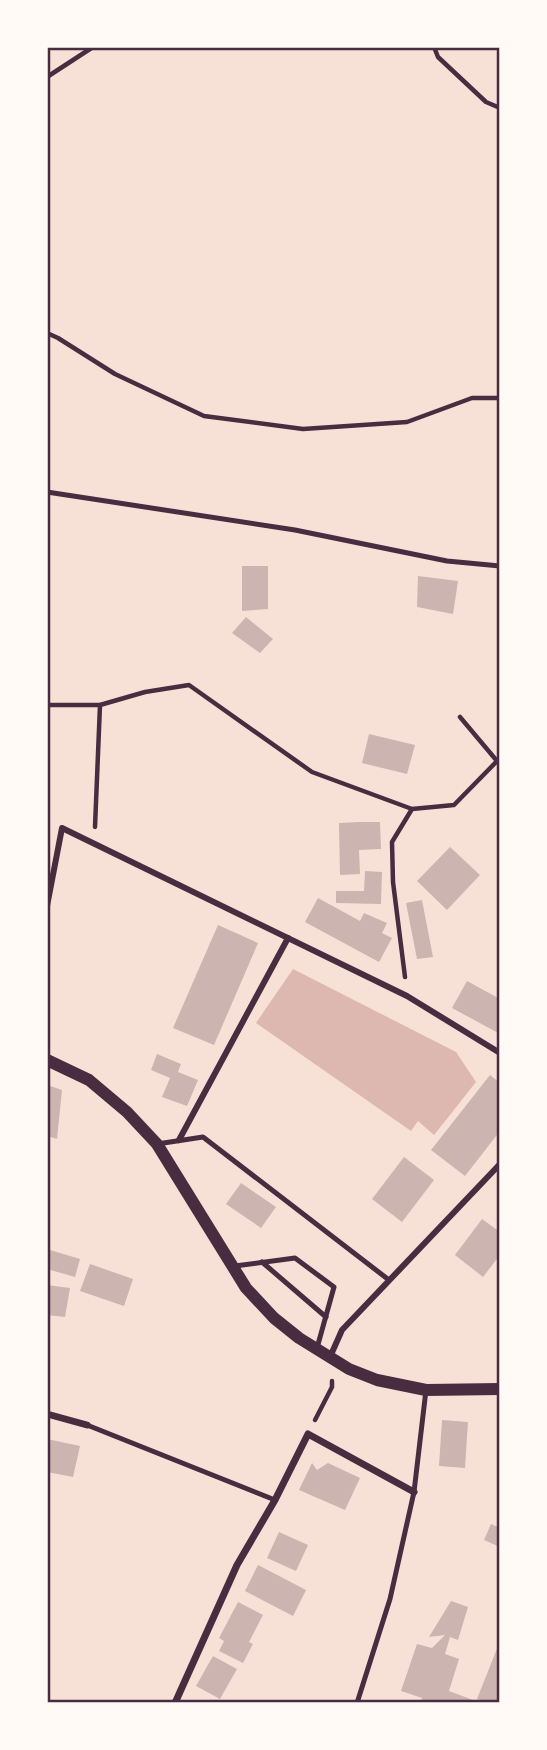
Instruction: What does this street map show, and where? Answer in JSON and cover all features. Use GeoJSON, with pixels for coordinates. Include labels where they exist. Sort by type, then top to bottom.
{"type":"FeatureCollection","features":[{"type":"Feature","properties":{"kind":"street"},"geometry":{"type":"LineString","coordinates":[[47,906],[62,828],[407,996],[500,1053]]}},
{"type":"Feature","properties":{"kind":"street"},"geometry":{"type":"LineString","coordinates":[[179,1140],[288,938]]}},
{"type":"Feature","properties":{"kind":"street"},"geometry":{"type":"LineString","coordinates":[[47,1060],[89,1080],[127,1112],[157,1144],[246,1288],[274,1318],[349,1369],[377,1380],[426,1390],[500,1389]]}},
{"type":"Feature","properties":{"kind":"street"},"geometry":{"type":"LineString","coordinates":[[330,1357],[342,1330],[500,1164]]}},
{"type":"Feature","properties":{"kind":"street"},"geometry":{"type":"LineString","coordinates":[[47,1414],[87,1425]]}},
{"type":"Feature","properties":{"kind":"street"},"geometry":{"type":"LineString","coordinates":[[175,1703],[237,1564],[275,1500],[308,1434],[414,1492]]}},
{"type":"Feature","properties":{"kind":"lane"},"geometry":{"type":"LineString","coordinates":[[47,492],[295,530],[447,561],[500,566]]}},
{"type":"Feature","properties":{"kind":"lane"},"geometry":{"type":"LineString","coordinates":[[157,1144],[203,1137],[389,1280]]}},
{"type":"Feature","properties":{"kind":"lane"},"geometry":{"type":"LineString","coordinates":[[232,1266],[295,1258],[334,1287],[317,1349]]}},
{"type":"Feature","properties":{"kind":"lane"},"geometry":{"type":"LineString","coordinates":[[262,1262],[326,1317]]}},
{"type":"Feature","properties":{"kind":"lane"},"geometry":{"type":"LineString","coordinates":[[356,1703],[390,1599],[414,1492],[426,1390]]}},
{"type":"Feature","properties":{"kind":"lane"},"geometry":{"type":"LineString","coordinates":[[87,1425],[275,1500]]}},
{"type":"Feature","properties":{"kind":"path"},"geometry":{"type":"LineString","coordinates":[[47,77],[93,47]]}},
{"type":"Feature","properties":{"kind":"path"},"geometry":{"type":"LineString","coordinates":[[433,47],[438,57],[486,102],[500,108]]}},
{"type":"Feature","properties":{"kind":"path"},"geometry":{"type":"LineString","coordinates":[[47,333],[115,374],[204,416],[303,429],[407,422],[472,398],[500,398]]}},
{"type":"Feature","properties":{"kind":"path"},"geometry":{"type":"LineString","coordinates":[[47,705],[100,705],[145,692],[189,685],[312,772],[412,809],[454,805],[498,759],[460,717]]}},
{"type":"Feature","properties":{"kind":"path"},"geometry":{"type":"LineString","coordinates":[[94,843],[100,705]]}},
{"type":"Feature","properties":{"kind":"path"},"geometry":{"type":"LineString","coordinates":[[407,996],[393,882],[391,842],[412,809]]}},
{"type":"Feature","properties":{"kind":"path"},"geometry":{"type":"LineString","coordinates":[[308,1434],[332,1387],[330,1357]]}},
{"type":"Feature","properties":{"kind":"shaded area"},"geometry":{"type":"Polygon","coordinates":[[[293,969],[456,1052],[476,1082],[434,1135],[418,1121],[411,1131],[256,1023],[293,969]]]}},
{"type":"Feature","properties":{"kind":"building"},"geometry":{"type":"Polygon","coordinates":[[[242,566],[268,566],[268,609],[242,611],[242,566]]]}},
{"type":"Feature","properties":{"kind":"building"},"geometry":{"type":"Polygon","coordinates":[[[418,576],[458,581],[453,614],[417,607],[418,576]]]}},
{"type":"Feature","properties":{"kind":"building"},"geometry":{"type":"Polygon","coordinates":[[[246,617],[273,639],[260,653],[232,633],[246,617]]]}},
{"type":"Feature","properties":{"kind":"building"},"geometry":{"type":"Polygon","coordinates":[[[369,734],[415,745],[407,774],[362,763],[369,734]]]}},
{"type":"Feature","properties":{"kind":"building"},"geometry":{"type":"Polygon","coordinates":[[[380,822],[381,849],[359,850],[360,874],[340,875],[339,823],[380,822]]]}},
{"type":"Feature","properties":{"kind":"building"},"geometry":{"type":"Polygon","coordinates":[[[450,847],[480,875],[447,910],[417,881],[450,847]]]}},
{"type":"Feature","properties":{"kind":"building"},"geometry":{"type":"Polygon","coordinates":[[[365,871],[382,872],[381,904],[336,903],[336,891],[364,891],[365,871]]]}},
{"type":"Feature","properties":{"kind":"building"},"geometry":{"type":"Polygon","coordinates":[[[318,898],[360,921],[364,913],[387,923],[382,933],[392,938],[379,962],[305,922],[318,898]]]}},
{"type":"Feature","properties":{"kind":"building"},"geometry":{"type":"Polygon","coordinates":[[[422,900],[433,957],[417,959],[406,903],[422,900]]]}},
{"type":"Feature","properties":{"kind":"building"},"geometry":{"type":"Polygon","coordinates":[[[218,925],[258,943],[214,1045],[173,1028],[218,925]]]}},
{"type":"Feature","properties":{"kind":"building"},"geometry":{"type":"Polygon","coordinates":[[[467,981],[500,999],[500,1034],[452,1008],[467,981]]]}},
{"type":"Feature","properties":{"kind":"building"},"geometry":{"type":"Polygon","coordinates":[[[157,1054],[181,1064],[178,1072],[198,1080],[187,1106],[162,1097],[170,1078],[151,1070],[157,1054]]]}},
{"type":"Feature","properties":{"kind":"building"},"geometry":{"type":"Polygon","coordinates":[[[490,1075],[500,1083],[500,1131],[465,1176],[431,1150],[490,1075]]]}},
{"type":"Feature","properties":{"kind":"building"},"geometry":{"type":"Polygon","coordinates":[[[47,1085],[62,1090],[57,1139],[47,1136],[47,1085]]]}},
{"type":"Feature","properties":{"kind":"building"},"geometry":{"type":"Polygon","coordinates":[[[404,1157],[434,1180],[402,1222],[372,1199],[404,1157]]]}},
{"type":"Feature","properties":{"kind":"building"},"geometry":{"type":"Polygon","coordinates":[[[241,1183],[276,1207],[261,1228],[226,1204],[241,1183]]]}},
{"type":"Feature","properties":{"kind":"building"},"geometry":{"type":"Polygon","coordinates":[[[482,1219],[500,1232],[500,1255],[483,1277],[455,1255],[482,1219]]]}},
{"type":"Feature","properties":{"kind":"building"},"geometry":{"type":"Polygon","coordinates":[[[50,1250],[80,1259],[75,1277],[47,1269],[50,1250]]]}},
{"type":"Feature","properties":{"kind":"building"},"geometry":{"type":"Polygon","coordinates":[[[90,1264],[133,1279],[124,1306],[80,1291],[90,1264]]]}},
{"type":"Feature","properties":{"kind":"building"},"geometry":{"type":"Polygon","coordinates":[[[47,1285],[70,1288],[65,1317],[47,1315],[47,1285]]]}},
{"type":"Feature","properties":{"kind":"building"},"geometry":{"type":"Polygon","coordinates":[[[442,1420],[468,1422],[465,1468],[439,1466],[442,1420]]]}},
{"type":"Feature","properties":{"kind":"building"},"geometry":{"type":"Polygon","coordinates":[[[47,1439],[80,1446],[73,1477],[47,1472],[47,1439]]]}},
{"type":"Feature","properties":{"kind":"building"},"geometry":{"type":"Polygon","coordinates":[[[312,1463],[317,1470],[328,1463],[360,1478],[345,1510],[299,1490],[312,1463]]]}},
{"type":"Feature","properties":{"kind":"building"},"geometry":{"type":"Polygon","coordinates":[[[491,1524],[500,1528],[500,1547],[484,1540],[491,1524]]]}},
{"type":"Feature","properties":{"kind":"building"},"geometry":{"type":"Polygon","coordinates":[[[279,1532],[308,1545],[296,1571],[267,1558],[279,1532]]]}},
{"type":"Feature","properties":{"kind":"building"},"geometry":{"type":"Polygon","coordinates":[[[258,1565],[306,1590],[293,1616],[245,1591],[258,1565]]]}},
{"type":"Feature","properties":{"kind":"building"},"geometry":{"type":"Polygon","coordinates":[[[451,1601],[468,1607],[458,1640],[450,1637],[445,1654],[459,1659],[449,1691],[481,1703],[421,1703],[422,1698],[401,1691],[417,1644],[432,1648],[445,1635],[429,1637],[451,1601]]]}},
{"type":"Feature","properties":{"kind":"building"},"geometry":{"type":"Polygon","coordinates":[[[238,1602],[263,1615],[249,1642],[253,1644],[243,1663],[219,1651],[224,1641],[219,1638],[238,1602]]]}},
{"type":"Feature","properties":{"kind":"building"},"geometry":{"type":"Polygon","coordinates":[[[500,1641],[500,1703],[488,1703],[477,1699],[500,1641]]]}},
{"type":"Feature","properties":{"kind":"building"},"geometry":{"type":"Polygon","coordinates":[[[213,1656],[237,1669],[220,1699],[196,1686],[213,1656]]]}}]}
